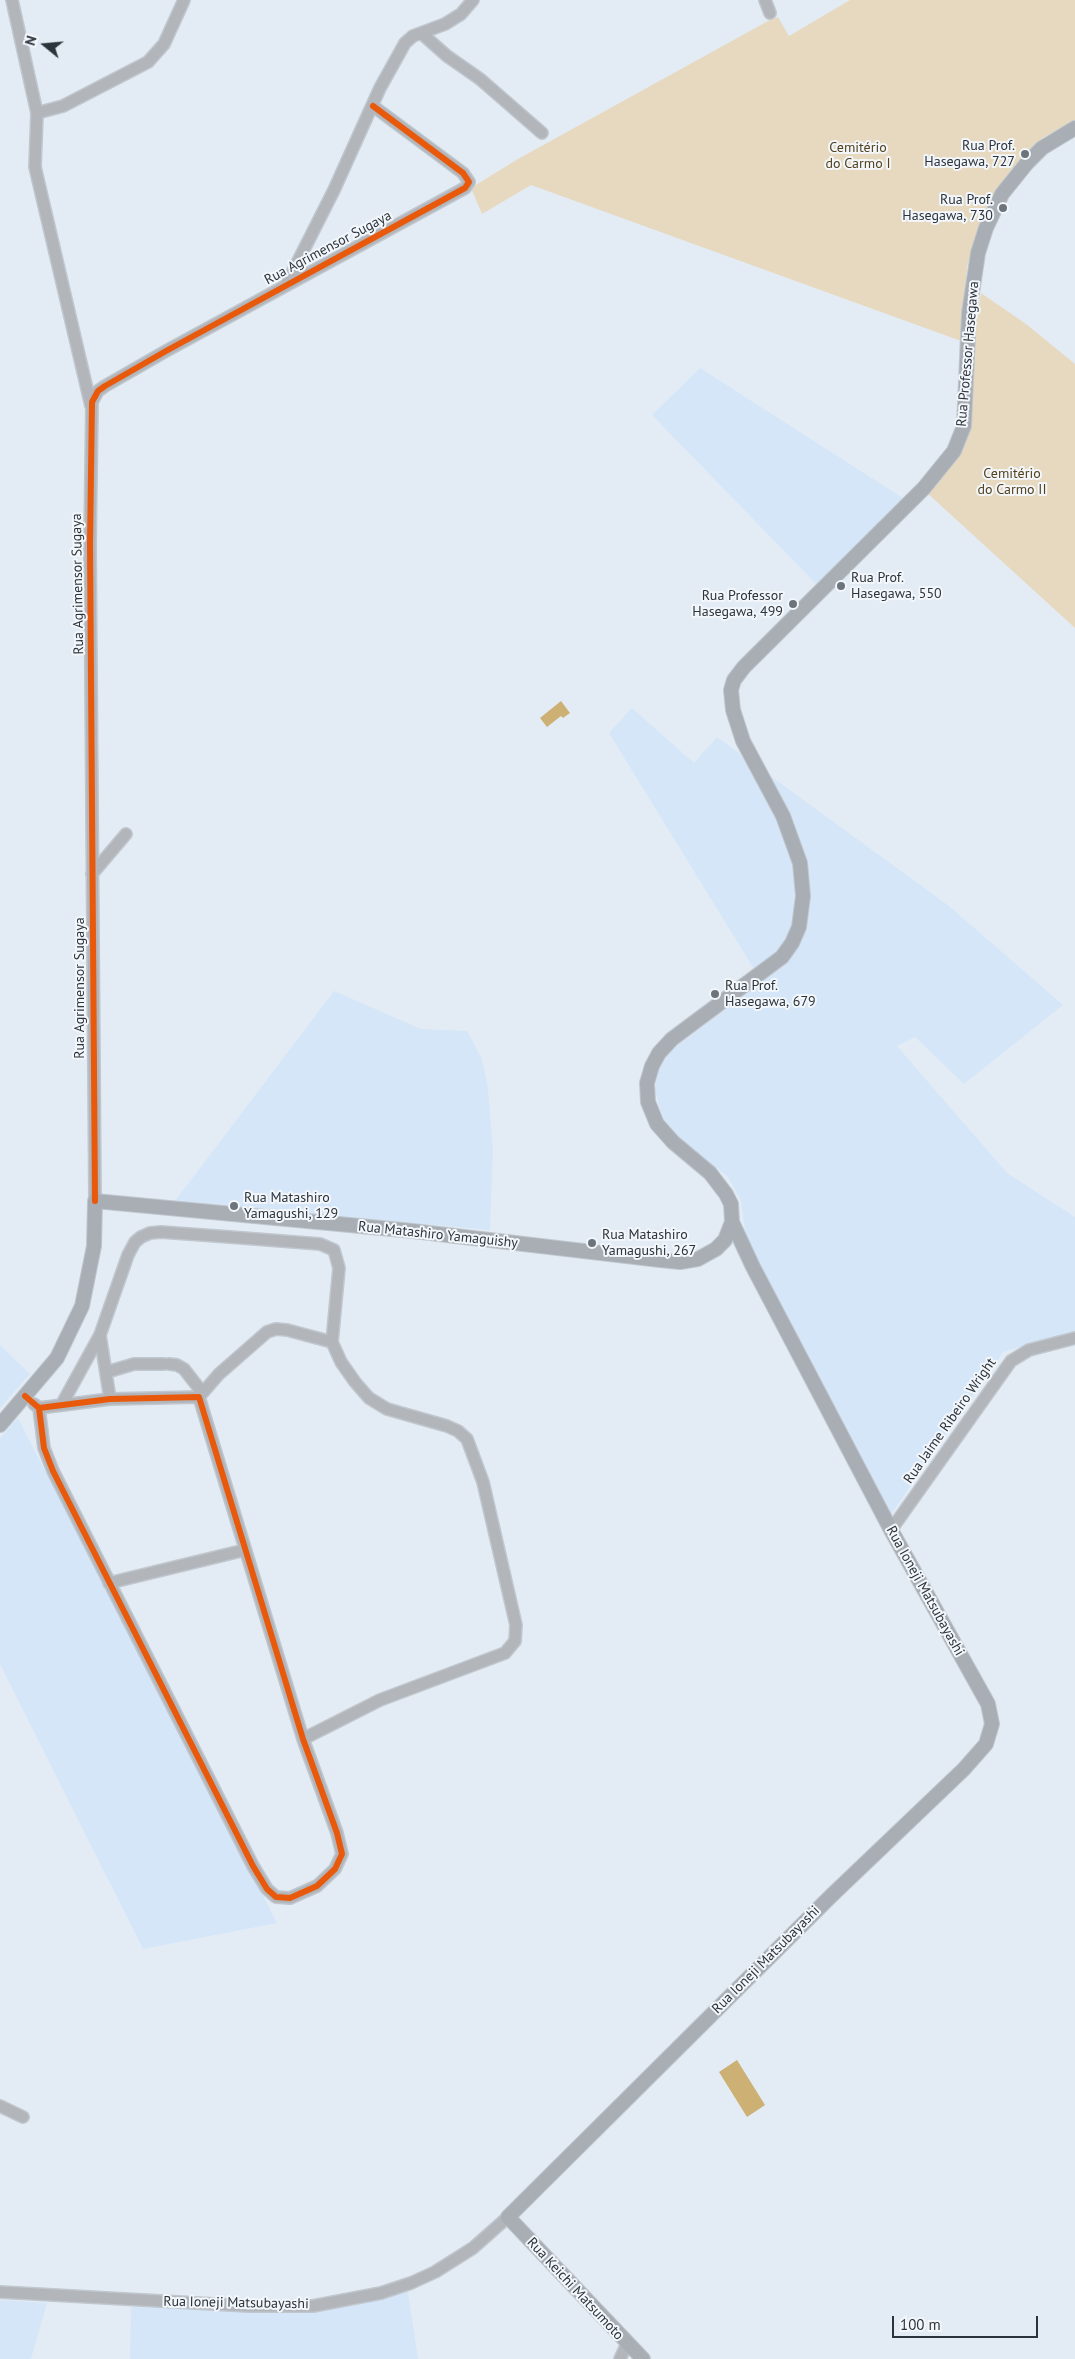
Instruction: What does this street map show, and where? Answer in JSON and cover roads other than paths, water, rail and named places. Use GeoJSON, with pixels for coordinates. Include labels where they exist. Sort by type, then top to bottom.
{"type":"FeatureCollection","features":[{"type":"Feature","properties":{"kind":"main road","name":"Rua Professor Hasegawa"},"geometry":{"type":"LineString","coordinates":[[732,1222],[731,1204],[719,1183],[673,1142],[657,1124],[648,1102],[646,1082],[659,1053],[672,1039],[782,957],[792,943],[799,927],[803,896],[800,863],[783,816],[743,741],[732,710],[731,690],[734,680],[744,667],[924,488],[954,450],[964,426],[969,312],[978,253],[986,228],[1002,194],[1027,163],[1042,148],[1075,128]]}},
{"type":"Feature","properties":{"kind":"main road","name":"Rua Matashiro Yamaguishy"},"geometry":{"type":"LineString","coordinates":[[95,1201],[423,1232],[680,1262],[698,1259],[716,1249],[725,1240],[732,1222]]}},
{"type":"Feature","properties":{"kind":"main road","name":"Rua Agrimensor Sugaya"},"geometry":{"type":"LineString","coordinates":[[0,1425],[32,1402],[57,1358],[82,1306],[94,1246],[95,1201]]}},
{"type":"Feature","properties":{"kind":"main road","name":"Rua Ioneji Matsubayashi"},"geometry":{"type":"LineString","coordinates":[[508,2217],[824,1902],[964,1769],[986,1744],[992,1724],[988,1704],[891,1530],[753,1267],[732,1222]]}},
{"type":"Feature","properties":{"kind":"main road","name":"Rua Keichi Matsumoto"},"geometry":{"type":"LineString","coordinates":[[508,2217],[643,2359]]}},
{"type":"Feature","properties":{"kind":"street"},"geometry":{"type":"LineString","coordinates":[[12,0],[37,113],[34,167],[91,406]]}},
{"type":"Feature","properties":{"kind":"street"},"geometry":{"type":"LineString","coordinates":[[37,113],[63,106],[148,62],[164,44],[184,0]]}},
{"type":"Feature","properties":{"kind":"street","name":"Rua Agrimensor Sugaya"},"geometry":{"type":"LineString","coordinates":[[287,284],[405,43],[421,33],[461,14],[473,0]]}},
{"type":"Feature","properties":{"kind":"street"},"geometry":{"type":"LineString","coordinates":[[765,0],[770,13]]}},
{"type":"Feature","properties":{"kind":"street"},"geometry":{"type":"LineString","coordinates":[[421,33],[447,56],[480,79],[542,133]]}},
{"type":"Feature","properties":{"kind":"street","name":"Rua Agrimensor Sugaya"},"geometry":{"type":"LineString","coordinates":[[95,1201],[92,874],[91,406],[93,398],[105,386],[287,284],[455,195],[468,185],[468,179],[463,173],[373,106]]}},
{"type":"Feature","properties":{"kind":"street"},"geometry":{"type":"LineString","coordinates":[[92,874],[126,834]]}},
{"type":"Feature","properties":{"kind":"street"},"geometry":{"type":"LineString","coordinates":[[62,1404],[100,1334],[128,1255],[135,1242],[150,1233],[161,1232],[320,1244],[334,1250],[339,1268],[332,1342],[341,1362],[369,1398],[387,1409],[458,1431],[467,1439],[483,1482],[516,1625],[515,1641],[505,1653],[380,1700],[303,1739]]}},
{"type":"Feature","properties":{"kind":"street"},"geometry":{"type":"LineString","coordinates":[[107,1372],[134,1364],[177,1364],[184,1369],[200,1395],[303,1739],[337,1833],[342,1854],[335,1869],[317,1886],[290,1898],[276,1897],[266,1889],[253,1866],[53,1472],[44,1448],[32,1402],[62,1404],[110,1399],[200,1395],[234,1360],[267,1332],[276,1329],[287,1330],[332,1342]]}},
{"type":"Feature","properties":{"kind":"street"},"geometry":{"type":"LineString","coordinates":[[100,1334],[110,1399]]}},
{"type":"Feature","properties":{"kind":"street","name":"Rua Jaime Ribeiro Wright"},"geometry":{"type":"LineString","coordinates":[[891,1530],[1011,1360],[1030,1350],[1075,1338]]}},
{"type":"Feature","properties":{"kind":"street"},"geometry":{"type":"LineString","coordinates":[[109,1583],[245,1550]]}},
{"type":"Feature","properties":{"kind":"street"},"geometry":{"type":"LineString","coordinates":[[0,2106],[23,2117]]}},
{"type":"Feature","properties":{"kind":"street","name":"Rua Ioneji Matsubayashi"},"geometry":{"type":"LineString","coordinates":[[0,2292],[249,2306],[313,2306],[392,2290],[435,2272],[473,2248],[508,2217]]}},
{"type":"Feature","properties":{"kind":"street"},"geometry":{"type":"LineString","coordinates":[[620,2359],[627,2344]]}},
{"type":"Feature","properties":{"kind":"place","name":"Rua Prof. Hasegawa, 727"},"geometry":{"type":"Point","coordinates":[1025,154]}},
{"type":"Feature","properties":{"kind":"place","name":"Rua Prof. Hasegawa, 730"},"geometry":{"type":"Point","coordinates":[1003,208]}},
{"type":"Feature","properties":{"kind":"place","name":"Rua Prof. Hasegawa, 550"},"geometry":{"type":"Point","coordinates":[841,586]}},
{"type":"Feature","properties":{"kind":"place","name":"Rua Professor Hasegawa, 499"},"geometry":{"type":"Point","coordinates":[793,604]}},
{"type":"Feature","properties":{"kind":"place","name":"Rua Prof. Hasegawa, 679"},"geometry":{"type":"Point","coordinates":[715,994]}},
{"type":"Feature","properties":{"kind":"place","name":"Rua Matashiro Yamagushi, 129"},"geometry":{"type":"Point","coordinates":[234,1206]}},
{"type":"Feature","properties":{"kind":"place","name":"Rua Matashiro Yamagushi, 267"},"geometry":{"type":"Point","coordinates":[592,1243]}},
{"type":"Feature","properties":{"kind":"park label","name":"Cemitério do Carmo I"},"geometry":{"type":"Point","coordinates":[858,156]}},
{"type":"Feature","properties":{"kind":"park label","name":"Cemitério do Carmo II"},"geometry":{"type":"Point","coordinates":[1012,482]}}]}
